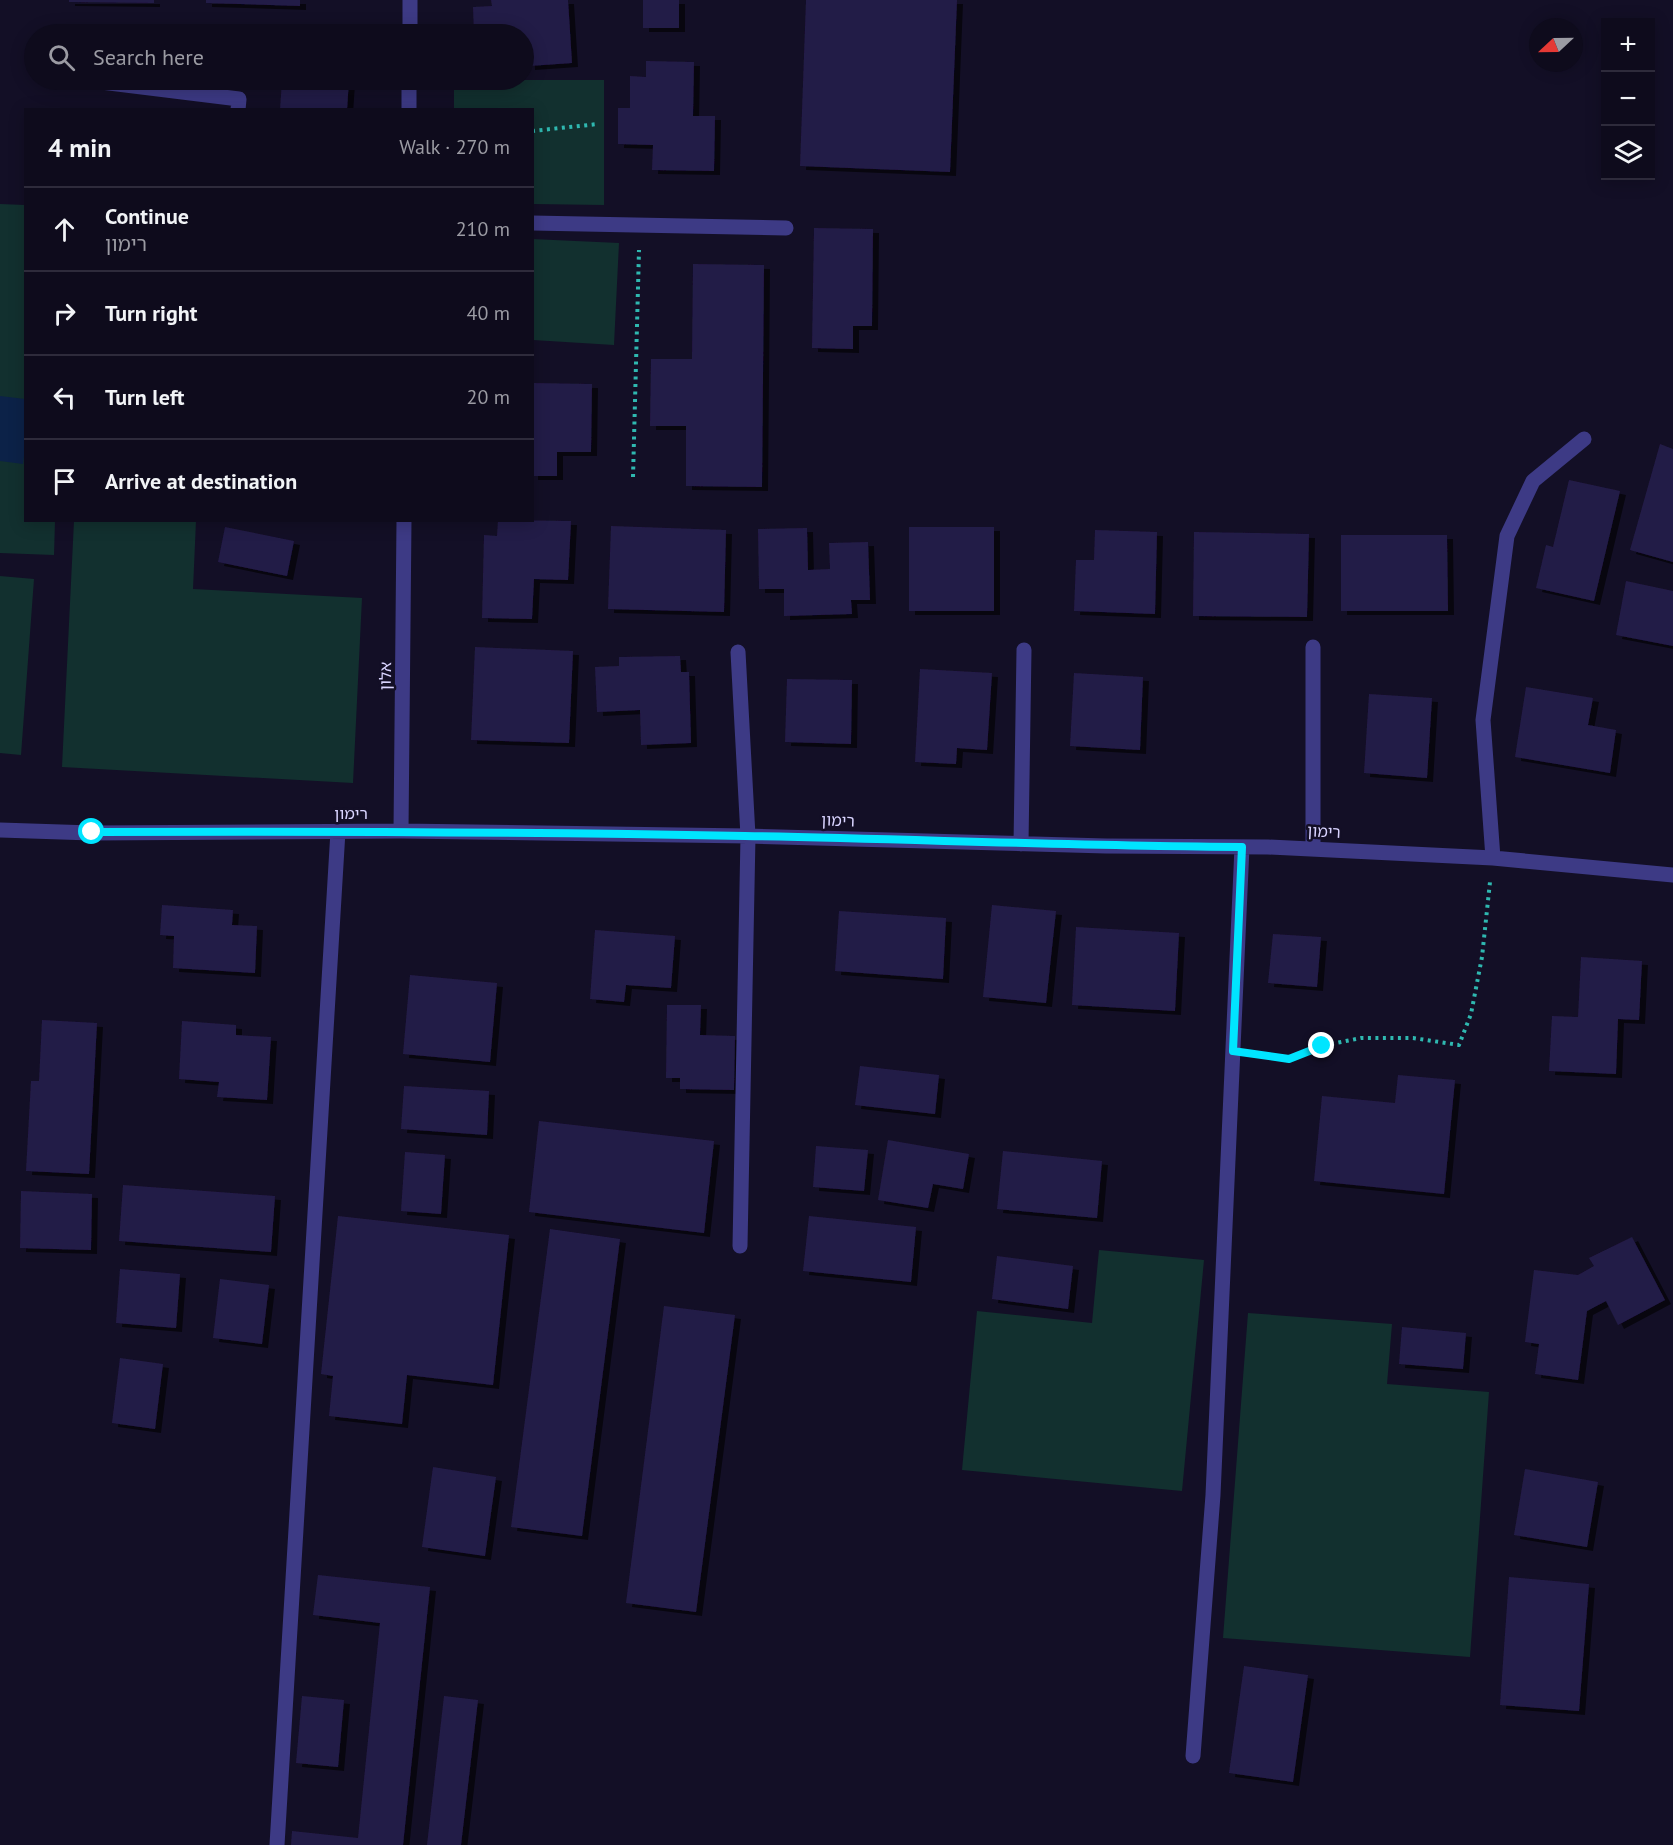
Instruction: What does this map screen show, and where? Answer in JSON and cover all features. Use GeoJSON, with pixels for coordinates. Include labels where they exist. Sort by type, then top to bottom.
{"type":"FeatureCollection","features":[{"type":"Feature","properties":{"kind":"street"},"geometry":{"type":"LineString","coordinates":[[410,0],[410,24]]}},
{"type":"Feature","properties":{"kind":"street"},"geometry":{"type":"LineString","coordinates":[[166,90],[239,99],[238,108]]}},
{"type":"Feature","properties":{"kind":"street"},"geometry":{"type":"LineString","coordinates":[[409,90],[409,108]]}},
{"type":"Feature","properties":{"kind":"street"},"geometry":{"type":"LineString","coordinates":[[534,223],[786,228]]}},
{"type":"Feature","properties":{"kind":"street"},"geometry":{"type":"LineString","coordinates":[[1493,858],[1483,720],[1507,536],[1533,481],[1584,438]]}},
{"type":"Feature","properties":{"kind":"street","name":"אלון"},"geometry":{"type":"LineString","coordinates":[[401,831],[404,522]]}},
{"type":"Feature","properties":{"kind":"street"},"geometry":{"type":"LineString","coordinates":[[1312,647],[1313,849]]}},
{"type":"Feature","properties":{"kind":"street"},"geometry":{"type":"LineString","coordinates":[[1021,844],[1024,650]]}},
{"type":"Feature","properties":{"kind":"street"},"geometry":{"type":"LineString","coordinates":[[738,652],[748,836],[740,1246]]}},
{"type":"Feature","properties":{"kind":"street","name":"רימון"},"geometry":{"type":"LineString","coordinates":[[0,830],[401,831],[1242,847],[1493,858],[1673,875]]}},
{"type":"Feature","properties":{"kind":"street"},"geometry":{"type":"LineString","coordinates":[[277,1845],[338,831]]}},
{"type":"Feature","properties":{"kind":"street"},"geometry":{"type":"LineString","coordinates":[[1193,1756],[1213,1495],[1242,847]]}},
{"type":"Feature","properties":{"kind":"path"},"geometry":{"type":"LineString","coordinates":[[534,131],[598,124]]}},
{"type":"Feature","properties":{"kind":"path"},"geometry":{"type":"LineString","coordinates":[[633,477],[640,225]]}},
{"type":"Feature","properties":{"kind":"path"},"geometry":{"type":"LineString","coordinates":[[1233,1051],[1289,1059],[1322,1046],[1361,1038],[1413,1038],[1459,1045],[1471,1014],[1482,957],[1493,858]]}},
{"type":"Feature","properties":{"kind":"green space"},"geometry":{"type":"Polygon","coordinates":[[[534,80],[604,80],[604,205],[534,204],[534,108],[454,108],[454,90],[534,90],[534,80]]]}},
{"type":"Feature","properties":{"kind":"green space"},"geometry":{"type":"Polygon","coordinates":[[[0,204],[24,205],[24,522],[55,522],[54,555],[0,553],[0,204]]]}},
{"type":"Feature","properties":{"kind":"green space"},"geometry":{"type":"Polygon","coordinates":[[[534,239],[619,243],[614,345],[534,340],[534,239]]]}},
{"type":"Feature","properties":{"kind":"green space"},"geometry":{"type":"Polygon","coordinates":[[[74,522],[196,522],[193,589],[362,598],[353,783],[62,767],[74,522]]]}},
{"type":"Feature","properties":{"kind":"green space"},"geometry":{"type":"Polygon","coordinates":[[[0,576],[34,579],[21,755],[0,753],[0,576]]]}},
{"type":"Feature","properties":{"kind":"green space"},"geometry":{"type":"Polygon","coordinates":[[[1099,1250],[1204,1260],[1182,1491],[962,1470],[977,1311],[1092,1323],[1099,1250]]]}},
{"type":"Feature","properties":{"kind":"green space"},"geometry":{"type":"Polygon","coordinates":[[[1248,1313],[1392,1324],[1387,1384],[1489,1392],[1470,1657],[1223,1638],[1248,1313]]]}},
{"type":"Feature","properties":{"kind":"water"},"geometry":{"type":"Polygon","coordinates":[[[0,396],[24,399],[23,464],[0,461],[0,396]]]}},
{"type":"Feature","properties":{"kind":"building"},"geometry":{"type":"Polygon","coordinates":[[[69,0],[154,0],[154,3],[69,2],[69,0]]]}},
{"type":"Feature","properties":{"kind":"building"},"geometry":{"type":"Polygon","coordinates":[[[206,0],[300,0],[300,6],[206,3],[206,0]]]}},
{"type":"Feature","properties":{"kind":"building"},"geometry":{"type":"Polygon","coordinates":[[[491,0],[568,0],[572,63],[534,66],[534,24],[474,24],[473,7],[492,6],[491,0]]]}},
{"type":"Feature","properties":{"kind":"building"},"geometry":{"type":"Polygon","coordinates":[[[643,0],[679,0],[679,28],[643,28],[643,0]]]}},
{"type":"Feature","properties":{"kind":"building"},"geometry":{"type":"Polygon","coordinates":[[[806,0],[957,0],[950,172],[800,166],[806,0]]]}},
{"type":"Feature","properties":{"kind":"building"},"geometry":{"type":"Polygon","coordinates":[[[646,61],[694,62],[693,116],[715,116],[714,171],[652,170],[653,145],[618,144],[618,108],[630,108],[630,76],[646,77],[646,61]]]}},
{"type":"Feature","properties":{"kind":"building"},"geometry":{"type":"Polygon","coordinates":[[[281,90],[348,90],[347,108],[280,108],[281,90]]]}},
{"type":"Feature","properties":{"kind":"building"},"geometry":{"type":"Polygon","coordinates":[[[814,228],[873,229],[872,326],[853,326],[853,349],[812,348],[814,228]]]}},
{"type":"Feature","properties":{"kind":"building"},"geometry":{"type":"Polygon","coordinates":[[[693,264],[764,265],[762,487],[686,486],[686,426],[650,426],[651,359],[692,359],[693,264]]]}},
{"type":"Feature","properties":{"kind":"building"},"geometry":{"type":"Polygon","coordinates":[[[534,383],[592,384],[591,452],[557,452],[557,476],[534,476],[534,383]]]}},
{"type":"Feature","properties":{"kind":"building"},"geometry":{"type":"Polygon","coordinates":[[[1660,444],[1673,449],[1673,562],[1630,550],[1660,444]]]}},
{"type":"Feature","properties":{"kind":"building"},"geometry":{"type":"Polygon","coordinates":[[[1569,480],[1620,491],[1594,601],[1536,588],[1546,545],[1553,547],[1569,480]]]}},
{"type":"Feature","properties":{"kind":"building"},"geometry":{"type":"Polygon","coordinates":[[[571,521],[568,580],[534,579],[532,619],[482,618],[484,535],[497,536],[498,522],[571,521]]]}},
{"type":"Feature","properties":{"kind":"building"},"geometry":{"type":"Polygon","coordinates":[[[611,526],[726,530],[724,612],[608,609],[611,526]]]}},
{"type":"Feature","properties":{"kind":"building"},"geometry":{"type":"Polygon","coordinates":[[[225,527],[294,541],[287,576],[218,562],[225,527]]]}},
{"type":"Feature","properties":{"kind":"building"},"geometry":{"type":"Polygon","coordinates":[[[909,527],[994,527],[994,611],[909,611],[909,527]]]}},
{"type":"Feature","properties":{"kind":"building"},"geometry":{"type":"Polygon","coordinates":[[[807,528],[808,570],[830,569],[829,543],[868,542],[870,600],[851,600],[852,614],[784,616],[784,589],[759,589],[758,529],[807,528]]]}},
{"type":"Feature","properties":{"kind":"building"},"geometry":{"type":"Polygon","coordinates":[[[1095,530],[1157,532],[1155,614],[1074,611],[1076,560],[1094,560],[1095,530]]]}},
{"type":"Feature","properties":{"kind":"building"},"geometry":{"type":"Polygon","coordinates":[[[1194,532],[1309,534],[1307,617],[1193,616],[1194,532]]]}},
{"type":"Feature","properties":{"kind":"building"},"geometry":{"type":"Polygon","coordinates":[[[1341,535],[1447,535],[1448,611],[1341,611],[1341,535]]]}},
{"type":"Feature","properties":{"kind":"building"},"geometry":{"type":"Polygon","coordinates":[[[1626,581],[1673,591],[1673,646],[1616,635],[1626,581]]]}},
{"type":"Feature","properties":{"kind":"building"},"geometry":{"type":"Polygon","coordinates":[[[475,647],[573,651],[569,743],[471,740],[475,647]]]}},
{"type":"Feature","properties":{"kind":"building"},"geometry":{"type":"Polygon","coordinates":[[[680,656],[681,672],[689,672],[691,743],[641,745],[640,710],[597,712],[595,667],[619,666],[619,657],[680,656]]]}},
{"type":"Feature","properties":{"kind":"building"},"geometry":{"type":"Polygon","coordinates":[[[920,669],[992,673],[987,750],[957,748],[956,764],[915,762],[920,669]]]}},
{"type":"Feature","properties":{"kind":"building"},"geometry":{"type":"Polygon","coordinates":[[[1074,673],[1143,677],[1140,750],[1070,746],[1074,673]]]}},
{"type":"Feature","properties":{"kind":"building"},"geometry":{"type":"Polygon","coordinates":[[[787,679],[852,680],[851,744],[785,742],[787,679]]]}},
{"type":"Feature","properties":{"kind":"building"},"geometry":{"type":"Polygon","coordinates":[[[1526,687],[1593,698],[1588,725],[1616,730],[1610,773],[1515,757],[1526,687]]]}},
{"type":"Feature","properties":{"kind":"building"},"geometry":{"type":"Polygon","coordinates":[[[1369,694],[1432,698],[1427,778],[1364,773],[1369,694]]]}},
{"type":"Feature","properties":{"kind":"building"},"geometry":{"type":"Polygon","coordinates":[[[162,905],[233,910],[232,925],[257,926],[255,973],[173,968],[174,936],[160,935],[162,905]]]}},
{"type":"Feature","properties":{"kind":"building"},"geometry":{"type":"Polygon","coordinates":[[[992,905],[1056,911],[1046,1003],[983,997],[992,905]]]}},
{"type":"Feature","properties":{"kind":"building"},"geometry":{"type":"Polygon","coordinates":[[[839,911],[946,918],[943,979],[835,971],[839,911]]]}},
{"type":"Feature","properties":{"kind":"building"},"geometry":{"type":"Polygon","coordinates":[[[1076,927],[1179,933],[1175,1011],[1072,1005],[1076,927]]]}},
{"type":"Feature","properties":{"kind":"building"},"geometry":{"type":"Polygon","coordinates":[[[595,930],[675,936],[671,988],[626,985],[624,1002],[590,999],[595,930]]]}},
{"type":"Feature","properties":{"kind":"building"},"geometry":{"type":"Polygon","coordinates":[[[1273,934],[1321,937],[1317,987],[1268,983],[1273,934]]]}},
{"type":"Feature","properties":{"kind":"building"},"geometry":{"type":"Polygon","coordinates":[[[1581,957],[1642,961],[1639,1020],[1618,1019],[1616,1074],[1549,1071],[1552,1016],[1578,1017],[1581,957]]]}},
{"type":"Feature","properties":{"kind":"building"},"geometry":{"type":"Polygon","coordinates":[[[410,975],[497,983],[490,1062],[403,1054],[410,975]]]}},
{"type":"Feature","properties":{"kind":"building"},"geometry":{"type":"Polygon","coordinates":[[[667,1005],[701,1005],[700,1035],[735,1036],[734,1090],[680,1089],[680,1078],[666,1078],[667,1005]]]}},
{"type":"Feature","properties":{"kind":"building"},"geometry":{"type":"Polygon","coordinates":[[[42,1020],[97,1023],[89,1174],[26,1171],[31,1081],[39,1081],[42,1020]]]}},
{"type":"Feature","properties":{"kind":"building"},"geometry":{"type":"Polygon","coordinates":[[[182,1021],[236,1025],[236,1035],[271,1037],[267,1100],[217,1097],[219,1082],[179,1079],[182,1021]]]}},
{"type":"Feature","properties":{"kind":"building"},"geometry":{"type":"Polygon","coordinates":[[[860,1066],[939,1075],[935,1114],[855,1105],[860,1066]]]}},
{"type":"Feature","properties":{"kind":"building"},"geometry":{"type":"Polygon","coordinates":[[[1398,1075],[1455,1080],[1444,1194],[1314,1181],[1322,1096],[1395,1103],[1398,1075]]]}},
{"type":"Feature","properties":{"kind":"building"},"geometry":{"type":"Polygon","coordinates":[[[404,1086],[489,1091],[487,1135],[401,1129],[404,1086]]]}},
{"type":"Feature","properties":{"kind":"building"},"geometry":{"type":"Polygon","coordinates":[[[539,1121],[714,1141],[704,1233],[529,1212],[539,1121]]]}},
{"type":"Feature","properties":{"kind":"building"},"geometry":{"type":"Polygon","coordinates":[[[888,1140],[969,1154],[963,1189],[933,1184],[928,1208],[878,1200],[888,1140]]]}},
{"type":"Feature","properties":{"kind":"building"},"geometry":{"type":"Polygon","coordinates":[[[816,1146],[868,1150],[864,1191],[813,1187],[816,1146]]]}},
{"type":"Feature","properties":{"kind":"building"},"geometry":{"type":"Polygon","coordinates":[[[1003,1151],[1102,1161],[1097,1218],[997,1209],[1003,1151]]]}},
{"type":"Feature","properties":{"kind":"building"},"geometry":{"type":"Polygon","coordinates":[[[405,1152],[445,1155],[441,1214],[401,1211],[405,1152]]]}},
{"type":"Feature","properties":{"kind":"building"},"geometry":{"type":"Polygon","coordinates":[[[123,1185],[275,1196],[271,1252],[119,1241],[123,1185]]]}},
{"type":"Feature","properties":{"kind":"building"},"geometry":{"type":"Polygon","coordinates":[[[21,1191],[92,1194],[91,1250],[20,1248],[21,1191]]]}},
{"type":"Feature","properties":{"kind":"building"},"geometry":{"type":"Polygon","coordinates":[[[338,1216],[509,1235],[493,1385],[407,1375],[402,1424],[329,1416],[333,1376],[321,1374],[338,1216]]]}},
{"type":"Feature","properties":{"kind":"building"},"geometry":{"type":"Polygon","coordinates":[[[809,1216],[916,1227],[911,1282],[803,1271],[809,1216]]]}},
{"type":"Feature","properties":{"kind":"building"},"geometry":{"type":"Polygon","coordinates":[[[550,1229],[620,1239],[582,1536],[511,1527],[550,1229]]]}},
{"type":"Feature","properties":{"kind":"building"},"geometry":{"type":"Polygon","coordinates":[[[1632,1237],[1665,1300],[1618,1325],[1606,1301],[1587,1311],[1578,1380],[1535,1374],[1539,1344],[1525,1342],[1534,1270],[1578,1275],[1594,1266],[1589,1258],[1632,1237]]]}},
{"type":"Feature","properties":{"kind":"building"},"geometry":{"type":"Polygon","coordinates":[[[997,1256],[1073,1266],[1068,1309],[992,1299],[997,1256]]]}},
{"type":"Feature","properties":{"kind":"building"},"geometry":{"type":"Polygon","coordinates":[[[120,1269],[180,1274],[176,1328],[116,1323],[120,1269]]]}},
{"type":"Feature","properties":{"kind":"building"},"geometry":{"type":"Polygon","coordinates":[[[220,1279],[269,1285],[262,1344],[213,1338],[220,1279]]]}},
{"type":"Feature","properties":{"kind":"building"},"geometry":{"type":"Polygon","coordinates":[[[664,1306],[735,1315],[696,1612],[626,1603],[664,1306]]]}},
{"type":"Feature","properties":{"kind":"building"},"geometry":{"type":"Polygon","coordinates":[[[1402,1327],[1466,1333],[1463,1369],[1399,1364],[1402,1327]]]}},
{"type":"Feature","properties":{"kind":"building"},"geometry":{"type":"Polygon","coordinates":[[[120,1358],[163,1364],[155,1429],[112,1423],[120,1358]]]}},
{"type":"Feature","properties":{"kind":"building"},"geometry":{"type":"Polygon","coordinates":[[[433,1467],[496,1477],[485,1556],[422,1547],[433,1467]]]}},
{"type":"Feature","properties":{"kind":"building"},"geometry":{"type":"Polygon","coordinates":[[[1525,1469],[1598,1482],[1587,1547],[1514,1535],[1525,1469]]]}},
{"type":"Feature","properties":{"kind":"building"},"geometry":{"type":"Polygon","coordinates":[[[318,1575],[430,1587],[403,1845],[291,1845],[292,1831],[358,1838],[380,1623],[313,1615],[318,1575]]]}},
{"type":"Feature","properties":{"kind":"building"},"geometry":{"type":"Polygon","coordinates":[[[1509,1577],[1589,1584],[1579,1711],[1500,1705],[1509,1577]]]}},
{"type":"Feature","properties":{"kind":"building"},"geometry":{"type":"Polygon","coordinates":[[[1244,1666],[1308,1675],[1293,1782],[1229,1773],[1244,1666]]]}},
{"type":"Feature","properties":{"kind":"building"},"geometry":{"type":"Polygon","coordinates":[[[302,1696],[344,1700],[338,1767],[296,1763],[302,1696]]]}},
{"type":"Feature","properties":{"kind":"building"},"geometry":{"type":"Polygon","coordinates":[[[444,1696],[478,1700],[461,1845],[427,1845],[444,1696]]]}},
{"type":"Feature","properties":{"kind":"route"},"geometry":{"type":"LineString","coordinates":[[92,832],[401,831],[1242,847],[1233,1051],[1289,1059],[1322,1046]]}}]}
